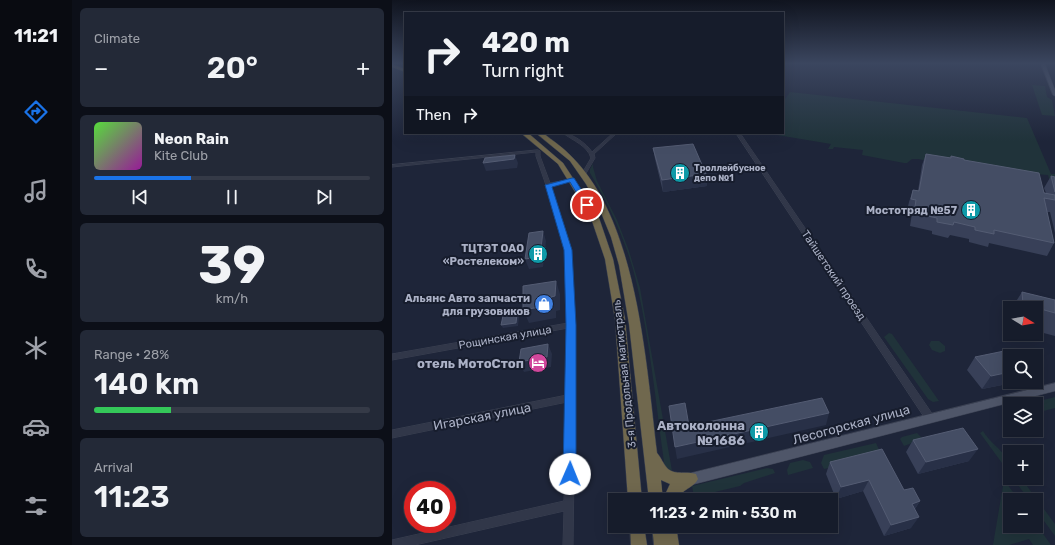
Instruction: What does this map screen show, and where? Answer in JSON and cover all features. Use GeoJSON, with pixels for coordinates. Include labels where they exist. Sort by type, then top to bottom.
{"type":"FeatureCollection","features":[{"type":"Feature","properties":{"kind":"highway","name":"3-я Продольная магистраль"},"geometry":{"type":"LineString","coordinates":[[525,134],[538,148],[560,163],[572,180],[595,218],[609,259],[620,320],[634,493]]}},
{"type":"Feature","properties":{"kind":"highway","name":"3-я Продольная магистраль"},"geometry":{"type":"LineString","coordinates":[[540,134],[571,159],[583,175],[606,215],[621,256],[634,317],[655,493]]}},
{"type":"Feature","properties":{"kind":"highway"},"geometry":{"type":"LineString","coordinates":[[649,437],[655,460],[665,477],[673,479],[691,479]]}},
{"type":"Feature","properties":{"kind":"highway"},"geometry":{"type":"LineString","coordinates":[[673,493],[679,484],[691,479]]}},
{"type":"Feature","properties":{"kind":"highway"},"geometry":{"type":"LineString","coordinates":[[638,533],[639,545]]}},
{"type":"Feature","properties":{"kind":"highway"},"geometry":{"type":"LineString","coordinates":[[661,533],[662,545]]}},
{"type":"Feature","properties":{"kind":"highway"},"geometry":{"type":"LineString","coordinates":[[670,533],[671,545]]}},
{"type":"Feature","properties":{"kind":"main road","name":"Лесогорская улица"},"geometry":{"type":"LineString","coordinates":[[691,479],[1055,386]]}},
{"type":"Feature","properties":{"kind":"street"},"geometry":{"type":"LineString","coordinates":[[567,134],[588,148],[592,154],[593,158],[583,175]]}},
{"type":"Feature","properties":{"kind":"street"},"geometry":{"type":"LineString","coordinates":[[592,154],[614,134]]}},
{"type":"Feature","properties":{"kind":"street","name":"Тайшетский проезд"},"geometry":{"type":"LineString","coordinates":[[739,134],[930,418]]}},
{"type":"Feature","properties":{"kind":"street"},"geometry":{"type":"LineString","coordinates":[[392,166],[538,148],[538,156],[568,250],[571,325],[568,545]]}},
{"type":"Feature","properties":{"kind":"street"},"geometry":{"type":"LineString","coordinates":[[548,185],[572,180]]}},
{"type":"Feature","properties":{"kind":"street","name":"Рощинская улица"},"geometry":{"type":"LineString","coordinates":[[392,357],[571,325]]}},
{"type":"Feature","properties":{"kind":"street","name":"Игарская улица"},"geometry":{"type":"LineString","coordinates":[[392,434],[571,398]]}},
{"type":"Feature","properties":{"kind":"street"},"geometry":{"type":"LineString","coordinates":[[392,545],[569,505]]}},
{"type":"Feature","properties":{"kind":"shaded area"},"geometry":{"type":"Polygon","coordinates":[[[1033,89],[1046,89],[1047,97],[1052,100],[1055,116],[1042,115],[1033,89]]]}},
{"type":"Feature","properties":{"kind":"shaded area"},"geometry":{"type":"Polygon","coordinates":[[[790,92],[1027,118],[1051,174],[1055,174],[1055,183],[1050,182],[1048,175],[971,169],[918,159],[912,159],[907,163],[904,163],[862,155],[863,150],[834,147],[833,149],[828,149],[831,144],[771,134],[784,134],[784,101],[790,92]]]}},
{"type":"Feature","properties":{"kind":"shaded area"},"geometry":{"type":"Polygon","coordinates":[[[593,164],[597,181],[617,220],[629,251],[640,288],[672,471],[665,467],[664,462],[649,351],[637,285],[624,241],[605,200],[590,173],[590,169],[593,164]]]}},
{"type":"Feature","properties":{"kind":"shaded area"},"geometry":{"type":"Polygon","coordinates":[[[889,333],[892,334],[939,401],[933,402],[928,399],[884,337],[889,333]]]}},
{"type":"Feature","properties":{"kind":"shaded area"},"geometry":{"type":"Polygon","coordinates":[[[931,341],[939,341],[945,346],[945,351],[940,353],[932,350],[929,345],[931,341]]]}},
{"type":"Feature","properties":{"kind":"shaded area"},"geometry":{"type":"Polygon","coordinates":[[[1055,397],[1055,408],[1043,411],[1043,400],[1055,397]]]}},
{"type":"Feature","properties":{"kind":"shaded area"},"geometry":{"type":"Polygon","coordinates":[[[983,431],[1003,454],[1003,464],[980,433],[983,431]]]}},
{"type":"Feature","properties":{"kind":"shaded area"},"geometry":{"type":"Polygon","coordinates":[[[917,433],[923,439],[904,446],[900,439],[902,437],[917,433]]]}},
{"type":"Feature","properties":{"kind":"shaded area"},"geometry":{"type":"Polygon","coordinates":[[[876,443],[882,456],[824,469],[821,463],[824,455],[876,443]]]}},
{"type":"Feature","properties":{"kind":"shaded area"},"geometry":{"type":"Polygon","coordinates":[[[803,460],[810,462],[813,468],[788,475],[787,470],[790,463],[803,460]]]}},
{"type":"Feature","properties":{"kind":"shaded area"},"geometry":{"type":"Polygon","coordinates":[[[767,468],[773,469],[775,473],[744,483],[740,486],[711,493],[693,493],[692,486],[767,468]]]}},
{"type":"Feature","properties":{"kind":"shaded area"},"geometry":{"type":"Polygon","coordinates":[[[1003,485],[1008,485],[1014,493],[1003,493],[1003,533],[1042,533],[1051,545],[1033,545],[1029,539],[1009,545],[993,545],[1003,485]]]}},
{"type":"Feature","properties":{"kind":"shaded area"},"geometry":{"type":"Polygon","coordinates":[[[1018,485],[1026,485],[1032,493],[1024,493],[1018,485]]]}},
{"type":"Feature","properties":{"kind":"shaded area"},"geometry":{"type":"Polygon","coordinates":[[[1043,508],[1055,524],[1055,536],[1043,520],[1043,508]]]}},
{"type":"Feature","properties":{"kind":"building"},"geometry":{"type":"Polygon","coordinates":[[[693,144],[706,174],[662,180],[653,148],[693,144]]]}},
{"type":"Feature","properties":{"kind":"building","name":"Мостотряд №57"},"geometry":{"type":"Polygon","coordinates":[[[926,154],[951,158],[951,156],[964,160],[1039,173],[1044,193],[1055,195],[1055,200],[1044,198],[1054,243],[994,230],[994,234],[975,230],[975,227],[954,222],[953,225],[937,222],[937,218],[914,213],[916,200],[911,199],[913,190],[919,191],[926,154]]]}},
{"type":"Feature","properties":{"kind":"building"},"geometry":{"type":"Polygon","coordinates":[[[515,155],[514,159],[483,163],[485,158],[515,155]]]}},
{"type":"Feature","properties":{"kind":"building"},"geometry":{"type":"Polygon","coordinates":[[[1051,176],[1055,177],[1055,192],[1051,176]]]}},
{"type":"Feature","properties":{"kind":"building"},"geometry":{"type":"Polygon","coordinates":[[[543,231],[540,257],[525,259],[529,233],[543,231]]]}},
{"type":"Feature","properties":{"kind":"building"},"geometry":{"type":"Polygon","coordinates":[[[556,281],[555,296],[551,297],[551,305],[523,310],[523,286],[556,281]]]}},
{"type":"Feature","properties":{"kind":"building"},"geometry":{"type":"Polygon","coordinates":[[[1022,292],[1055,300],[1055,313],[1043,310],[1043,301],[1023,301],[1022,292]]]}},
{"type":"Feature","properties":{"kind":"building"},"geometry":{"type":"Polygon","coordinates":[[[517,314],[516,323],[501,325],[503,316],[517,314]]]}},
{"type":"Feature","properties":{"kind":"building"},"geometry":{"type":"Polygon","coordinates":[[[548,344],[547,357],[519,362],[521,349],[548,344]]]}},
{"type":"Feature","properties":{"kind":"building"},"geometry":{"type":"Polygon","coordinates":[[[1003,351],[1003,373],[991,376],[975,357],[1003,351]]]}},
{"type":"Feature","properties":{"kind":"building"},"geometry":{"type":"Polygon","coordinates":[[[822,398],[829,413],[675,447],[669,406],[685,403],[689,426],[822,398]]]}},
{"type":"Feature","properties":{"kind":"building"},"geometry":{"type":"Polygon","coordinates":[[[963,428],[978,449],[926,462],[913,440],[963,428]]]}},
{"type":"Feature","properties":{"kind":"building"},"geometry":{"type":"Polygon","coordinates":[[[882,449],[904,490],[913,488],[920,501],[912,504],[919,517],[891,525],[869,480],[841,487],[830,462],[882,449]]]}},
{"type":"Feature","properties":{"kind":"place","name":"Троллейбусное депо №1"},"geometry":{"type":"Point","coordinates":[680,173]}},
{"type":"Feature","properties":{"kind":"place","name":"Мостотряд №57"},"geometry":{"type":"Point","coordinates":[971,210]}},
{"type":"Feature","properties":{"kind":"place","name":"ТЦТЭТ ОАО «Ростелеком»"},"geometry":{"type":"Point","coordinates":[538,254]}},
{"type":"Feature","properties":{"kind":"place","name":"Альянс Авто запчасти для грузовиков"},"geometry":{"type":"Point","coordinates":[544,304]}},
{"type":"Feature","properties":{"kind":"place","name":"отель МотоСтоп"},"geometry":{"type":"Point","coordinates":[538,363]}},
{"type":"Feature","properties":{"kind":"place","name":"Автоколонна №1686"},"geometry":{"type":"Point","coordinates":[759,432]}},
{"type":"Feature","properties":{"kind":"route"},"geometry":{"type":"LineString","coordinates":[[570,474],[571,325],[568,250],[548,185],[572,180],[587,205]]}}]}
